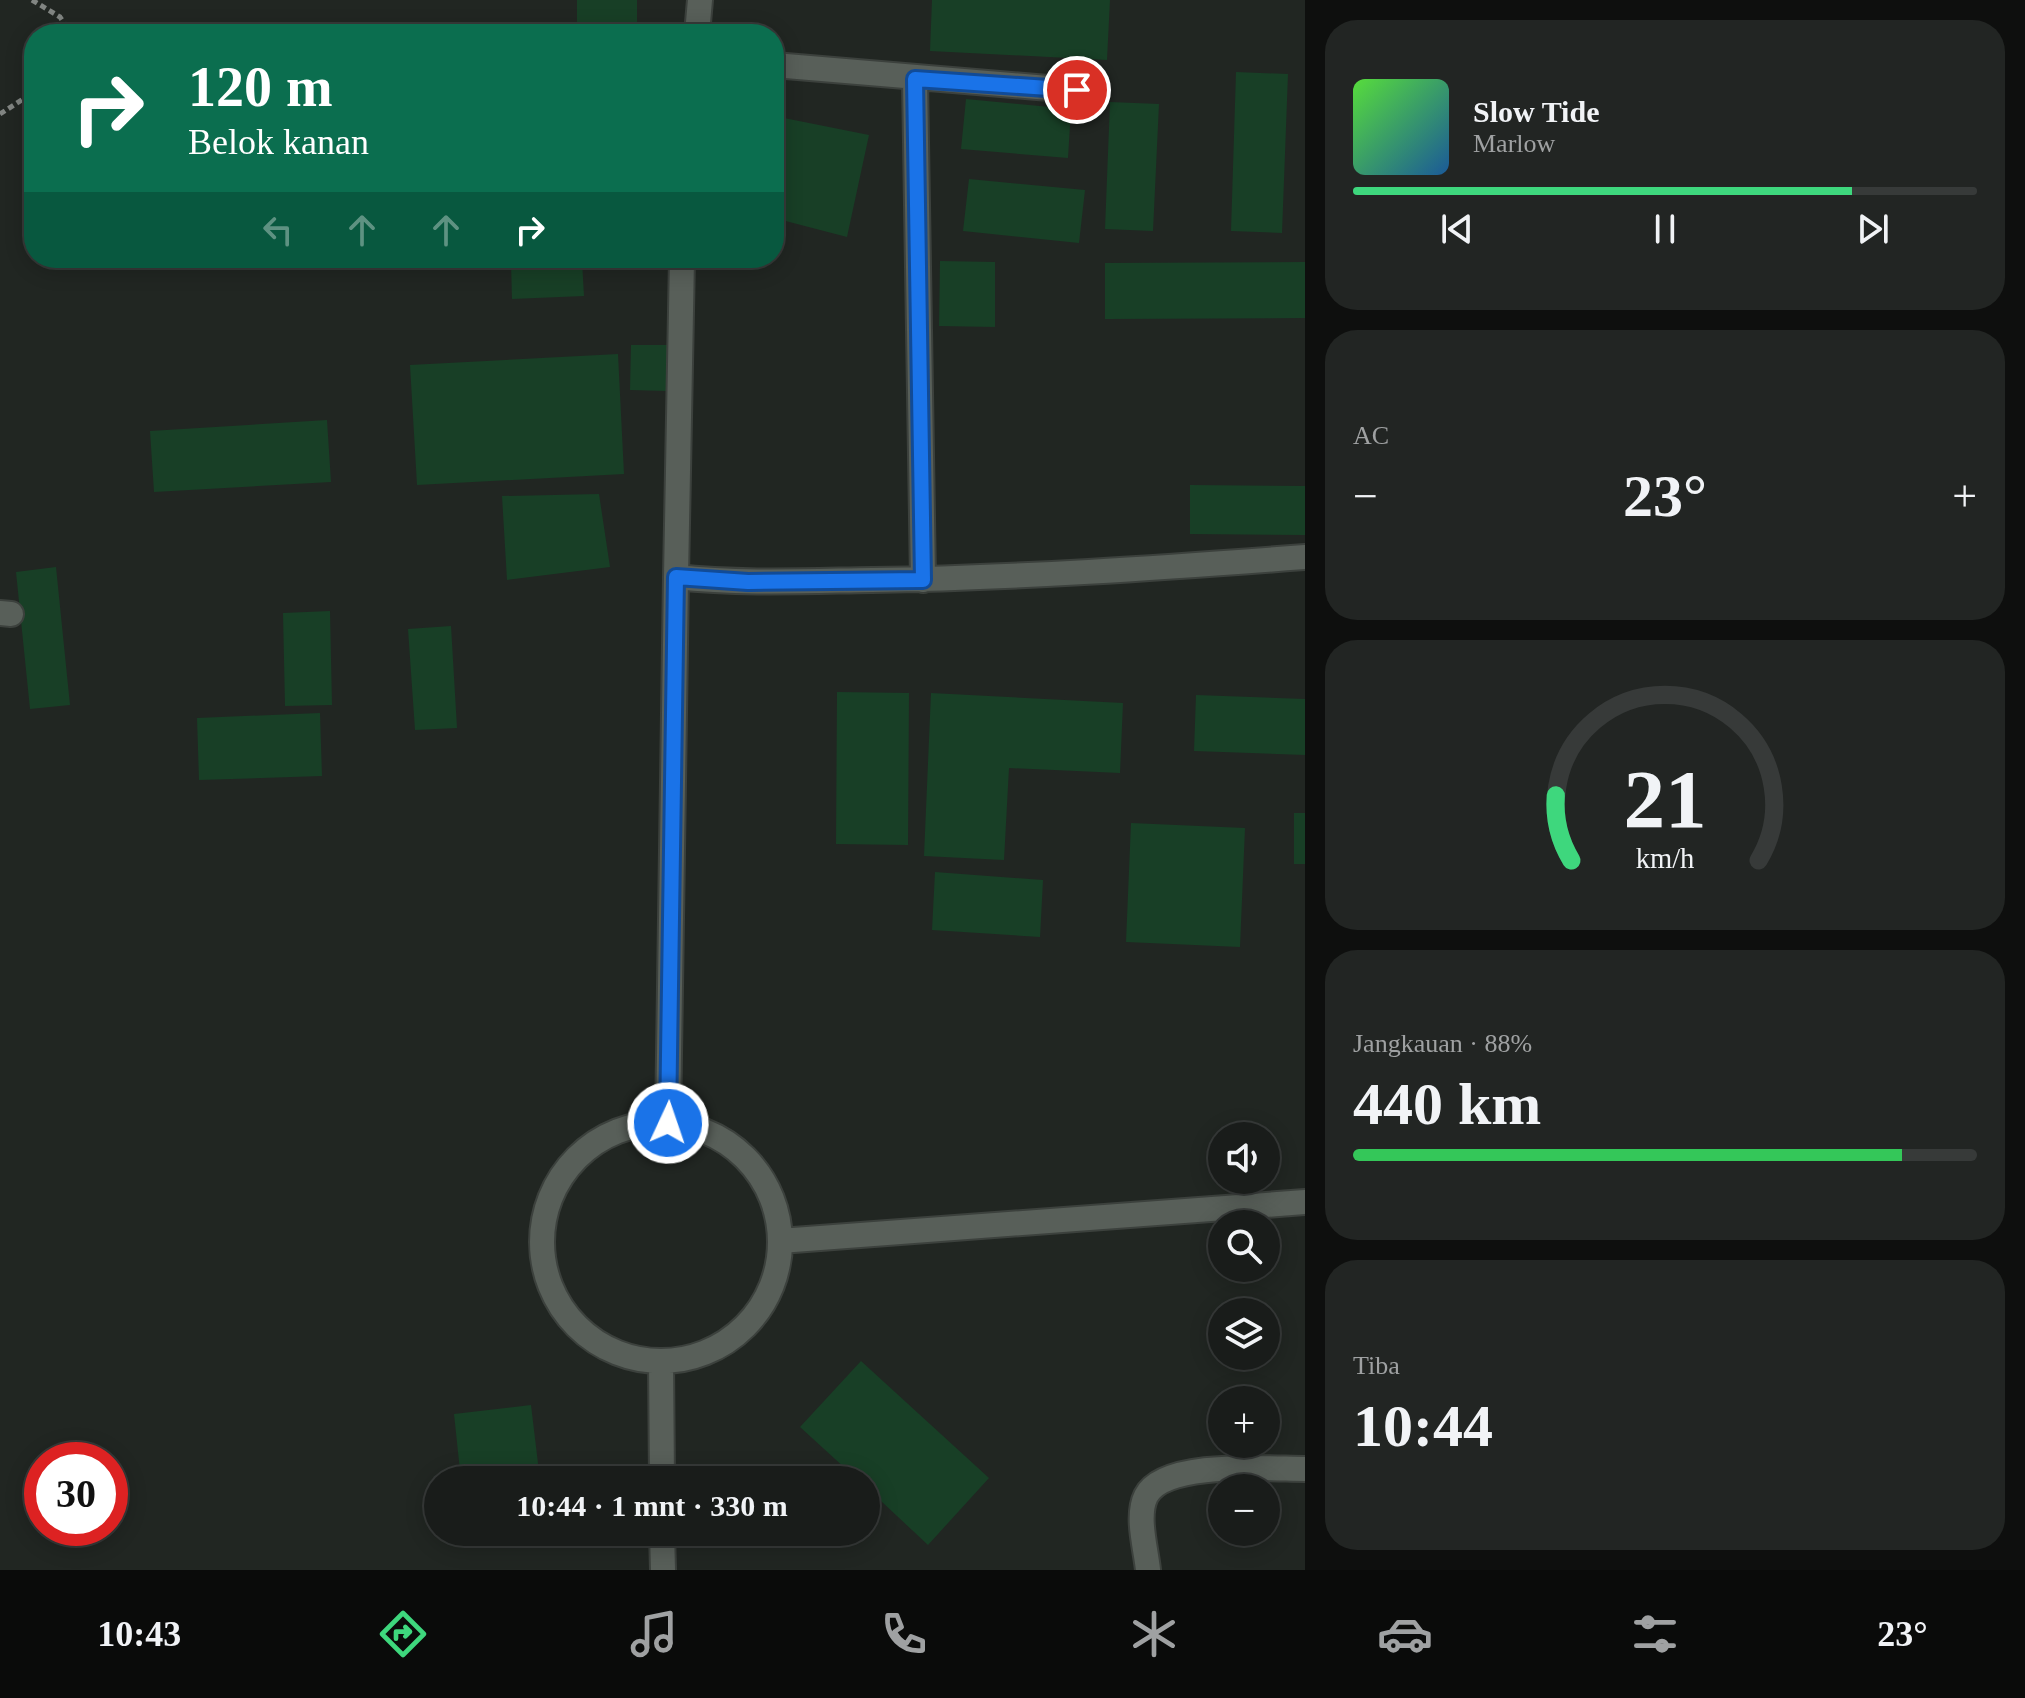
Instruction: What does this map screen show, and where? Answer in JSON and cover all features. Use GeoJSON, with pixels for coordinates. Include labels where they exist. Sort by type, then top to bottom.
{"type":"FeatureCollection","features":[{"type":"Feature","properties":{"kind":"street"},"geometry":{"type":"LineString","coordinates":[[698,24],[700,0]]}},
{"type":"Feature","properties":{"kind":"street"},"geometry":{"type":"LineString","coordinates":[[784,66],[1096,92]]}},
{"type":"Feature","properties":{"kind":"street"},"geometry":{"type":"LineString","coordinates":[[915,79],[923,580]]}},
{"type":"Feature","properties":{"kind":"street"},"geometry":{"type":"LineString","coordinates":[[668,1123],[682,268]]}},
{"type":"Feature","properties":{"kind":"street"},"geometry":{"type":"LineString","coordinates":[[676,577],[748,582],[923,580],[1150,569],[1305,557]]}},
{"type":"Feature","properties":{"kind":"street"},"geometry":{"type":"LineString","coordinates":[[668,1123],[706,1131],[745,1157],[770,1196],[780,1241],[771,1287],[745,1326],[707,1352],[661,1361],[616,1352],[577,1326],[551,1288],[542,1241],[551,1196],[576,1157],[615,1131],[637,1124],[668,1123]]}},
{"type":"Feature","properties":{"kind":"street"},"geometry":{"type":"LineString","coordinates":[[780,1241],[1305,1202]]}},
{"type":"Feature","properties":{"kind":"street"},"geometry":{"type":"LineString","coordinates":[[661,1361],[662,1466]]}},
{"type":"Feature","properties":{"kind":"street"},"geometry":{"type":"LineString","coordinates":[[1148,1570],[1142,1510],[1156,1483],[1171,1475],[1191,1472],[1305,1469]]}},
{"type":"Feature","properties":{"kind":"street"},"geometry":{"type":"LineString","coordinates":[[662,1546],[663,1570]]}},
{"type":"Feature","properties":{"kind":"path"},"geometry":{"type":"LineString","coordinates":[[32,0],[60,17],[65,24]]}},
{"type":"Feature","properties":{"kind":"path"},"geometry":{"type":"LineString","coordinates":[[0,114],[24,98]]}},
{"type":"Feature","properties":{"kind":"building"},"geometry":{"type":"Polygon","coordinates":[[[577,0],[637,0],[637,24],[577,24],[577,0]]]}},
{"type":"Feature","properties":{"kind":"building"},"geometry":{"type":"Polygon","coordinates":[[[932,0],[1110,0],[1107,60],[930,51],[932,0]]]}},
{"type":"Feature","properties":{"kind":"building"},"geometry":{"type":"Polygon","coordinates":[[[1236,72],[1288,74],[1282,233],[1231,231],[1236,72]]]}},
{"type":"Feature","properties":{"kind":"building"},"geometry":{"type":"Polygon","coordinates":[[[966,99],[1071,109],[1068,158],[961,149],[966,99]]]}},
{"type":"Feature","properties":{"kind":"building"},"geometry":{"type":"Polygon","coordinates":[[[1110,102],[1159,104],[1153,231],[1105,229],[1110,102]]]}},
{"type":"Feature","properties":{"kind":"building"},"geometry":{"type":"Polygon","coordinates":[[[784,118],[869,135],[847,237],[784,221],[784,118]]]}},
{"type":"Feature","properties":{"kind":"building"},"geometry":{"type":"Polygon","coordinates":[[[969,179],[1085,190],[1079,243],[963,231],[969,179]]]}},
{"type":"Feature","properties":{"kind":"building"},"geometry":{"type":"Polygon","coordinates":[[[940,261],[995,262],[995,327],[939,326],[940,261]]]}},
{"type":"Feature","properties":{"kind":"building"},"geometry":{"type":"Polygon","coordinates":[[[1305,262],[1305,318],[1105,319],[1105,263],[1305,262]]]}},
{"type":"Feature","properties":{"kind":"building"},"geometry":{"type":"Polygon","coordinates":[[[511,268],[582,268],[584,296],[512,299],[511,268]]]}},
{"type":"Feature","properties":{"kind":"building"},"geometry":{"type":"Polygon","coordinates":[[[631,345],[668,345],[667,391],[630,390],[631,345]]]}},
{"type":"Feature","properties":{"kind":"building"},"geometry":{"type":"Polygon","coordinates":[[[618,354],[624,474],[417,485],[410,365],[618,354]]]}},
{"type":"Feature","properties":{"kind":"building"},"geometry":{"type":"Polygon","coordinates":[[[327,420],[331,482],[154,492],[150,431],[327,420]]]}},
{"type":"Feature","properties":{"kind":"building"},"geometry":{"type":"Polygon","coordinates":[[[1190,485],[1305,486],[1305,535],[1190,534],[1190,485]]]}},
{"type":"Feature","properties":{"kind":"building"},"geometry":{"type":"Polygon","coordinates":[[[599,494],[610,567],[507,580],[502,496],[599,494]]]}},
{"type":"Feature","properties":{"kind":"building"},"geometry":{"type":"Polygon","coordinates":[[[56,567],[70,705],[30,709],[16,572],[56,567]]]}},
{"type":"Feature","properties":{"kind":"building"},"geometry":{"type":"Polygon","coordinates":[[[330,611],[332,705],[285,706],[283,613],[330,611]]]}},
{"type":"Feature","properties":{"kind":"building"},"geometry":{"type":"Polygon","coordinates":[[[451,626],[457,728],[415,730],[408,629],[451,626]]]}},
{"type":"Feature","properties":{"kind":"building"},"geometry":{"type":"Polygon","coordinates":[[[837,692],[909,693],[908,845],[836,844],[837,692]]]}},
{"type":"Feature","properties":{"kind":"building"},"geometry":{"type":"Polygon","coordinates":[[[931,693],[1123,703],[1120,773],[1009,768],[1004,860],[924,856],[931,693]]]}},
{"type":"Feature","properties":{"kind":"building"},"geometry":{"type":"Polygon","coordinates":[[[1196,695],[1305,699],[1305,755],[1194,751],[1196,695]]]}},
{"type":"Feature","properties":{"kind":"building"},"geometry":{"type":"Polygon","coordinates":[[[320,713],[322,776],[199,780],[197,718],[320,713]]]}},
{"type":"Feature","properties":{"kind":"building"},"geometry":{"type":"Polygon","coordinates":[[[1294,813],[1305,813],[1305,864],[1294,864],[1294,813]]]}},
{"type":"Feature","properties":{"kind":"building"},"geometry":{"type":"Polygon","coordinates":[[[1131,823],[1245,828],[1240,947],[1126,942],[1131,823]]]}},
{"type":"Feature","properties":{"kind":"building"},"geometry":{"type":"Polygon","coordinates":[[[935,872],[1043,880],[1040,937],[932,930],[935,872]]]}},
{"type":"Feature","properties":{"kind":"building"},"geometry":{"type":"Polygon","coordinates":[[[861,1361],[989,1478],[928,1545],[880,1500],[880,1466],[843,1466],[800,1427],[861,1361]]]}},
{"type":"Feature","properties":{"kind":"building"},"geometry":{"type":"Polygon","coordinates":[[[531,1405],[538,1466],[460,1466],[454,1414],[531,1405]]]}},
{"type":"Feature","properties":{"kind":"route"},"geometry":{"type":"LineString","coordinates":[[668,1123],[676,577],[748,582],[923,580],[915,79],[1077,90]]}}]}
